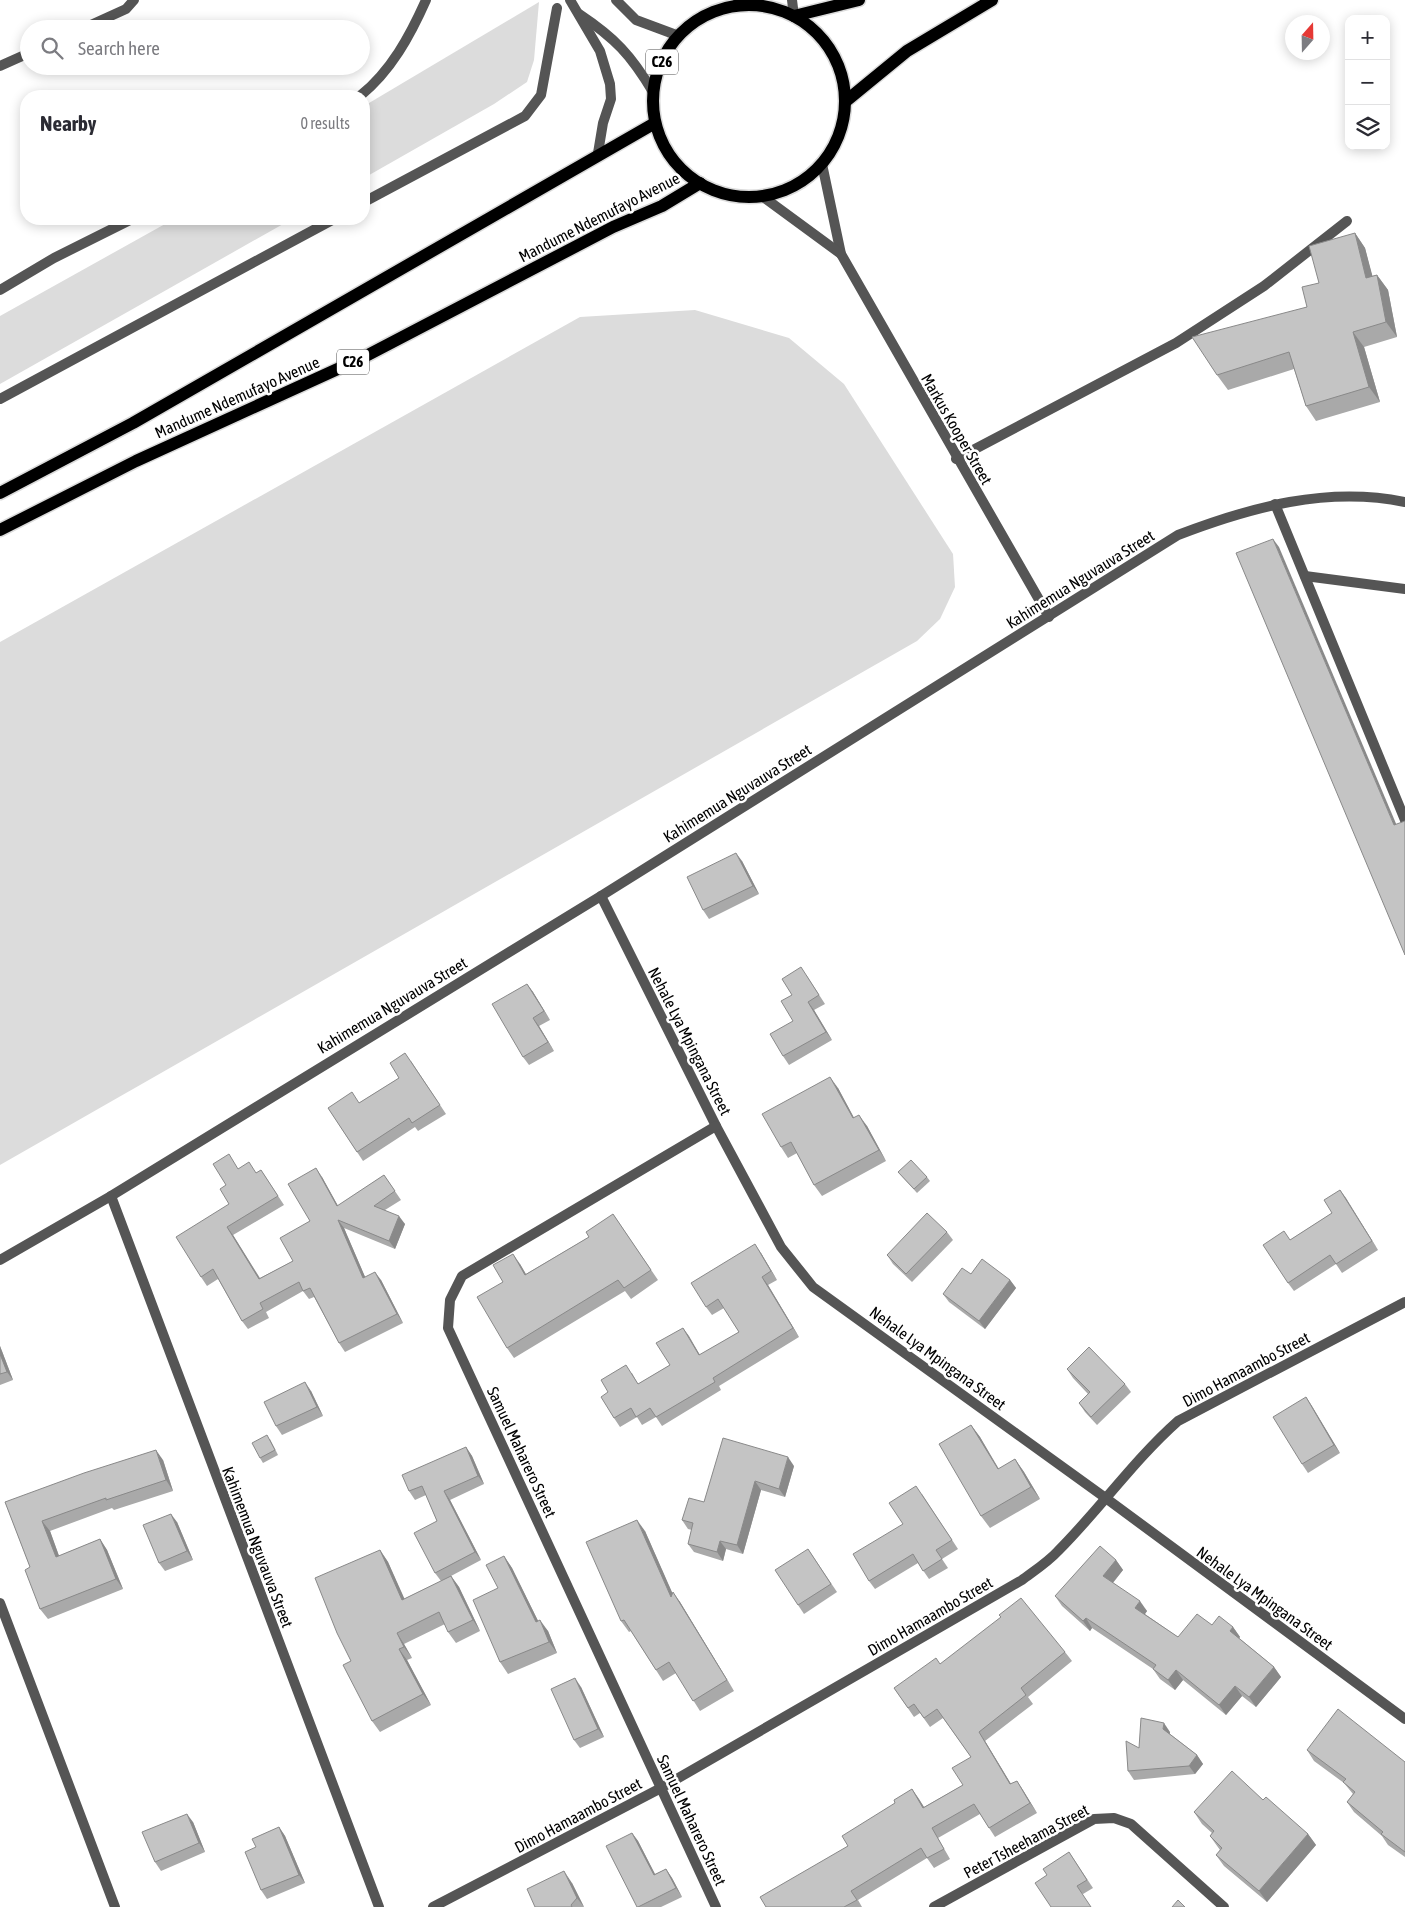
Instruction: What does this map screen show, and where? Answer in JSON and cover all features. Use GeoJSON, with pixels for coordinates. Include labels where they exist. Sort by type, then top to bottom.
{"type":"FeatureCollection","features":[{"type":"Feature","properties":{"kind":"main road"},"geometry":{"type":"LineString","coordinates":[[794,16],[859,0]]}},
{"type":"Feature","properties":{"kind":"main road"},"geometry":{"type":"LineString","coordinates":[[762,196],[795,186],[822,164],[833,150],[840,134],[846,100],[907,51],[992,0]]}},
{"type":"Feature","properties":{"kind":"main road","name":"Mandume Ndemufayo Avenue"},"geometry":{"type":"LineString","coordinates":[[762,196],[745,197],[721,193],[700,183],[683,171],[670,155],[655,123],[652,110],[653,92],[657,71],[668,49],[679,36],[702,17],[738,3],[772,7],[794,16],[814,29],[834,55],[842,72],[846,100]]}},
{"type":"Feature","properties":{"kind":"main road","name":"Mandume Ndemufayo Avenue"},"geometry":{"type":"LineString","coordinates":[[0,493],[133,423],[598,153],[655,123]]}},
{"type":"Feature","properties":{"kind":"main road","name":"Mandume Ndemufayo Avenue"},"geometry":{"type":"LineString","coordinates":[[0,530],[136,461],[364,357],[613,227],[662,206],[700,183]]}},
{"type":"Feature","properties":{"kind":"street"},"geometry":{"type":"LineString","coordinates":[[102,20],[126,9],[134,0]]}},
{"type":"Feature","properties":{"kind":"street"},"geometry":{"type":"LineString","coordinates":[[367,90],[408,40],[426,0]]}},
{"type":"Feature","properties":{"kind":"street"},"geometry":{"type":"LineString","coordinates":[[570,0],[600,51],[610,84],[611,99],[603,123],[598,153]]}},
{"type":"Feature","properties":{"kind":"street"},"geometry":{"type":"LineString","coordinates":[[616,0],[636,20],[679,36]]}},
{"type":"Feature","properties":{"kind":"street"},"geometry":{"type":"LineString","coordinates":[[792,0],[794,16]]}},
{"type":"Feature","properties":{"kind":"street"},"geometry":{"type":"LineString","coordinates":[[370,199],[525,116],[541,95],[557,8]]}},
{"type":"Feature","properties":{"kind":"street"},"geometry":{"type":"LineString","coordinates":[[578,14],[607,32],[635,61],[653,92]]}},
{"type":"Feature","properties":{"kind":"street"},"geometry":{"type":"LineString","coordinates":[[0,66],[20,57]]}},
{"type":"Feature","properties":{"kind":"street"},"geometry":{"type":"LineString","coordinates":[[822,164],[841,254]]}},
{"type":"Feature","properties":{"kind":"street"},"geometry":{"type":"LineString","coordinates":[[762,196],[841,254]]}},
{"type":"Feature","properties":{"kind":"street"},"geometry":{"type":"LineString","coordinates":[[956,459],[1176,343],[1264,286],[1347,221]]}},
{"type":"Feature","properties":{"kind":"street"},"geometry":{"type":"LineString","coordinates":[[0,290],[54,258],[120,225]]}},
{"type":"Feature","properties":{"kind":"street"},"geometry":{"type":"LineString","coordinates":[[0,399],[323,225]]}},
{"type":"Feature","properties":{"kind":"street","name":"Markus Kooper Street"},"geometry":{"type":"LineString","coordinates":[[841,254],[956,459],[1049,617]]}},
{"type":"Feature","properties":{"kind":"street","name":"Kahimemua Nguvauva Street"},"geometry":{"type":"LineString","coordinates":[[0,1260],[111,1196],[601,896],[1178,535],[1229,516],[1274,504],[1335,495],[1405,502]]}},
{"type":"Feature","properties":{"kind":"street"},"geometry":{"type":"LineString","coordinates":[[1274,504],[1404,816]]}},
{"type":"Feature","properties":{"kind":"street"},"geometry":{"type":"LineString","coordinates":[[1305,576],[1405,589]]}},
{"type":"Feature","properties":{"kind":"street","name":"Nehale Lya Mpingana Street"},"geometry":{"type":"LineString","coordinates":[[601,896],[716,1126],[781,1247],[813,1287],[1107,1499],[1405,1719]]}},
{"type":"Feature","properties":{"kind":"street","name":"Samuel Maharero Street"},"geometry":{"type":"LineString","coordinates":[[716,1126],[462,1276],[450,1300],[448,1328],[716,1907]]}},
{"type":"Feature","properties":{"kind":"street","name":"Kahimemua Nguvauva Street"},"geometry":{"type":"LineString","coordinates":[[111,1196],[378,1907]]}},
{"type":"Feature","properties":{"kind":"street","name":"Dimo Hamaambo Street"},"geometry":{"type":"LineString","coordinates":[[433,1907],[661,1788],[1022,1580],[1057,1552],[1107,1499],[1156,1440],[1178,1421],[1405,1302]]}},
{"type":"Feature","properties":{"kind":"street"},"geometry":{"type":"LineString","coordinates":[[0,1603],[115,1907]]}},
{"type":"Feature","properties":{"kind":"street","name":"Peter Tsheehama Street"},"geometry":{"type":"LineString","coordinates":[[934,1907],[1094,1819],[1114,1818],[1131,1824],[1224,1907]]}},
{"type":"Feature","properties":{"kind":"shaded area"},"geometry":{"type":"Polygon","coordinates":[[[539,2],[534,60],[527,82],[494,104],[370,175],[370,102],[539,2]]]}},
{"type":"Feature","properties":{"kind":"shaded area"},"geometry":{"type":"Polygon","coordinates":[[[163,225],[281,225],[0,384],[0,316],[163,225]]]}},
{"type":"Feature","properties":{"kind":"shaded area"},"geometry":{"type":"Polygon","coordinates":[[[695,310],[789,338],[844,384],[953,554],[955,587],[940,619],[917,641],[0,1165],[0,642],[580,317],[695,310]]]}},
{"type":"Feature","properties":{"kind":"building"},"geometry":{"type":"Polygon","coordinates":[[[1355,233],[1366,278],[1377,275],[1386,322],[1353,332],[1369,387],[1306,406],[1289,352],[1217,375],[1192,337],[1307,307],[1302,287],[1319,283],[1309,246],[1355,233]]]}},
{"type":"Feature","properties":{"kind":"building"},"geometry":{"type":"Polygon","coordinates":[[[1273,539],[1394,825],[1405,821],[1405,955],[1236,553],[1273,539]]]}},
{"type":"Feature","properties":{"kind":"building"},"geometry":{"type":"Polygon","coordinates":[[[736,853],[753,886],[703,910],[687,877],[736,853]]]}},
{"type":"Feature","properties":{"kind":"building"},"geometry":{"type":"Polygon","coordinates":[[[801,967],[819,995],[808,1002],[826,1032],[783,1056],[770,1034],[793,1021],[781,1001],[792,995],[782,979],[801,967]]]}},
{"type":"Feature","properties":{"kind":"building"},"geometry":{"type":"Polygon","coordinates":[[[527,984],[544,1011],[533,1018],[548,1042],[523,1057],[492,1004],[527,984]]]}},
{"type":"Feature","properties":{"kind":"building"},"geometry":{"type":"Polygon","coordinates":[[[405,1053],[440,1105],[412,1123],[409,1118],[357,1152],[328,1108],[352,1092],[359,1103],[399,1078],[390,1063],[405,1053]]]}},
{"type":"Feature","properties":{"kind":"building"},"geometry":{"type":"Polygon","coordinates":[[[830,1077],[853,1118],[859,1115],[879,1150],[814,1185],[791,1142],[781,1147],[762,1114],[830,1077]]]}},
{"type":"Feature","properties":{"kind":"building"},"geometry":{"type":"Polygon","coordinates":[[[229,1154],[238,1169],[249,1162],[256,1173],[261,1170],[278,1196],[227,1227],[259,1279],[293,1261],[280,1238],[310,1221],[288,1184],[316,1168],[337,1206],[384,1175],[395,1191],[374,1206],[399,1216],[389,1241],[338,1220],[363,1278],[375,1272],[397,1314],[339,1343],[310,1288],[303,1291],[299,1282],[260,1303],[263,1309],[242,1321],[213,1269],[201,1277],[176,1237],[229,1204],[220,1189],[226,1185],[213,1164],[229,1154]]]}},
{"type":"Feature","properties":{"kind":"building"},"geometry":{"type":"Polygon","coordinates":[[[911,1160],[927,1177],[914,1189],[898,1172],[911,1160]]]}},
{"type":"Feature","properties":{"kind":"building"},"geometry":{"type":"Polygon","coordinates":[[[1340,1190],[1372,1241],[1336,1264],[1330,1255],[1288,1283],[1263,1245],[1284,1231],[1290,1240],[1332,1213],[1324,1200],[1340,1190]]]}},
{"type":"Feature","properties":{"kind":"building"},"geometry":{"type":"Polygon","coordinates":[[[927,1213],[947,1232],[906,1274],[887,1255],[927,1213]]]}},
{"type":"Feature","properties":{"kind":"building"},"geometry":{"type":"Polygon","coordinates":[[[613,1214],[651,1270],[624,1288],[618,1280],[507,1348],[477,1297],[503,1282],[493,1265],[513,1254],[525,1275],[589,1237],[586,1232],[613,1214]]]}},
{"type":"Feature","properties":{"kind":"building"},"geometry":{"type":"Polygon","coordinates":[[[755,1244],[771,1271],[762,1277],[793,1328],[713,1378],[715,1382],[656,1417],[650,1408],[636,1417],[631,1408],[614,1418],[601,1397],[608,1392],[601,1380],[626,1365],[638,1384],[670,1365],[656,1343],[683,1328],[699,1355],[739,1332],[718,1299],[706,1307],[691,1283],[755,1244]]]}},
{"type":"Feature","properties":{"kind":"building"},"geometry":{"type":"Polygon","coordinates":[[[982,1259],[1010,1280],[979,1321],[943,1294],[962,1268],[971,1274],[982,1259]]]}},
{"type":"Feature","properties":{"kind":"building"},"geometry":{"type":"Polygon","coordinates":[[[1089,1347],[1125,1384],[1091,1417],[1079,1403],[1090,1392],[1067,1369],[1089,1347]]]}},
{"type":"Feature","properties":{"kind":"building"},"geometry":{"type":"Polygon","coordinates":[[[0,1354],[7,1372],[0,1374],[0,1354]]]}},
{"type":"Feature","properties":{"kind":"building"},"geometry":{"type":"Polygon","coordinates":[[[305,1382],[317,1407],[276,1426],[264,1402],[305,1382]]]}},
{"type":"Feature","properties":{"kind":"building"},"geometry":{"type":"Polygon","coordinates":[[[1306,1397],[1334,1445],[1302,1464],[1273,1417],[1306,1397]]]}},
{"type":"Feature","properties":{"kind":"building"},"geometry":{"type":"Polygon","coordinates":[[[971,1425],[998,1469],[1015,1459],[1031,1487],[981,1516],[939,1444],[971,1425]]]}},
{"type":"Feature","properties":{"kind":"building"},"geometry":{"type":"Polygon","coordinates":[[[267,1435],[275,1450],[260,1458],[252,1443],[267,1435]]]}},
{"type":"Feature","properties":{"kind":"building"},"geometry":{"type":"Polygon","coordinates":[[[723,1438],[788,1457],[779,1489],[755,1481],[737,1545],[720,1541],[717,1552],[688,1544],[693,1523],[682,1520],[689,1498],[704,1502],[723,1438]]]}},
{"type":"Feature","properties":{"kind":"building"},"geometry":{"type":"Polygon","coordinates":[[[466,1447],[478,1476],[444,1491],[475,1552],[435,1573],[414,1533],[437,1521],[422,1486],[409,1491],[402,1475],[466,1447]]]}},
{"type":"Feature","properties":{"kind":"building"},"geometry":{"type":"Polygon","coordinates":[[[156,1450],[166,1480],[106,1500],[106,1498],[42,1521],[56,1557],[100,1539],[116,1579],[40,1609],[25,1570],[30,1567],[5,1502],[84,1473],[156,1450]]]}},
{"type":"Feature","properties":{"kind":"building"},"geometry":{"type":"Polygon","coordinates":[[[916,1486],[952,1540],[936,1550],[942,1559],[923,1571],[913,1554],[869,1581],[853,1554],[903,1524],[889,1503],[916,1486]]]}},
{"type":"Feature","properties":{"kind":"building"},"geometry":{"type":"Polygon","coordinates":[[[171,1514],[187,1551],[159,1563],[143,1525],[171,1514]]]}},
{"type":"Feature","properties":{"kind":"building"},"geometry":{"type":"Polygon","coordinates":[[[637,1520],[671,1597],[673,1592],[727,1680],[693,1701],[669,1662],[656,1670],[624,1620],[621,1621],[586,1542],[637,1520]]]}},
{"type":"Feature","properties":{"kind":"building"},"geometry":{"type":"Polygon","coordinates":[[[1100,1546],[1116,1560],[1103,1576],[1140,1601],[1135,1608],[1178,1637],[1197,1614],[1212,1625],[1219,1616],[1233,1627],[1230,1631],[1274,1667],[1249,1697],[1235,1686],[1219,1705],[1176,1670],[1168,1680],[1153,1669],[1156,1665],[1086,1618],[1083,1621],[1055,1596],[1100,1546]]]}},
{"type":"Feature","properties":{"kind":"building"},"geometry":{"type":"Polygon","coordinates":[[[808,1549],[831,1584],[798,1605],[775,1570],[808,1549]]]}},
{"type":"Feature","properties":{"kind":"building"},"geometry":{"type":"Polygon","coordinates":[[[380,1550],[402,1600],[451,1576],[473,1620],[448,1632],[439,1612],[397,1633],[404,1647],[399,1649],[423,1694],[372,1721],[343,1665],[351,1661],[337,1633],[315,1578],[380,1550]]]}},
{"type":"Feature","properties":{"kind":"building"},"geometry":{"type":"Polygon","coordinates":[[[504,1556],[536,1622],[540,1620],[549,1642],[500,1662],[473,1600],[498,1588],[486,1565],[504,1556]]]}},
{"type":"Feature","properties":{"kind":"building"},"geometry":{"type":"Polygon","coordinates":[[[1021,1598],[1065,1652],[1021,1688],[1026,1695],[979,1732],[1010,1784],[1017,1781],[1030,1803],[989,1828],[974,1804],[932,1828],[944,1849],[927,1858],[921,1848],[851,1891],[857,1900],[844,1907],[766,1907],[760,1897],[848,1846],[842,1836],[895,1803],[894,1800],[912,1789],[923,1808],[963,1785],[952,1768],[971,1757],[937,1709],[924,1718],[914,1704],[908,1708],[894,1688],[936,1658],[940,1664],[1001,1617],[999,1615],[1021,1598]]]}},
{"type":"Feature","properties":{"kind":"building"},"geometry":{"type":"Polygon","coordinates":[[[575,1678],[598,1729],[574,1740],[551,1689],[575,1678]]]}},
{"type":"Feature","properties":{"kind":"building"},"geometry":{"type":"Polygon","coordinates":[[[1338,1709],[1405,1762],[1405,1852],[1381,1834],[1383,1832],[1347,1802],[1355,1792],[1343,1782],[1346,1779],[1307,1750],[1338,1709]]]}},
{"type":"Feature","properties":{"kind":"building"},"geometry":{"type":"Polygon","coordinates":[[[1141,1718],[1164,1723],[1163,1729],[1197,1755],[1189,1766],[1128,1771],[1126,1741],[1139,1748],[1141,1718]]]}},
{"type":"Feature","properties":{"kind":"building"},"geometry":{"type":"Polygon","coordinates":[[[1232,1771],[1263,1800],[1266,1797],[1308,1834],[1259,1891],[1216,1855],[1222,1848],[1210,1836],[1214,1831],[1194,1812],[1232,1771]]]}},
{"type":"Feature","properties":{"kind":"building"},"geometry":{"type":"Polygon","coordinates":[[[187,1814],[199,1843],[155,1862],[142,1832],[187,1814]]]}},
{"type":"Feature","properties":{"kind":"building"},"geometry":{"type":"Polygon","coordinates":[[[279,1827],[299,1875],[261,1890],[245,1852],[256,1847],[252,1839],[279,1827]]]}},
{"type":"Feature","properties":{"kind":"building"},"geometry":{"type":"Polygon","coordinates":[[[632,1833],[654,1875],[666,1869],[676,1888],[638,1907],[606,1846],[632,1833]]]}},
{"type":"Feature","properties":{"kind":"building"},"geometry":{"type":"Polygon","coordinates":[[[1069,1852],[1087,1880],[1077,1886],[1091,1907],[1051,1907],[1035,1883],[1047,1875],[1043,1869],[1069,1852]]]}},
{"type":"Feature","properties":{"kind":"building"},"geometry":{"type":"Polygon","coordinates":[[[564,1871],[577,1898],[571,1905],[572,1907],[535,1907],[527,1889],[564,1871]]]}},
{"type":"Feature","properties":{"kind":"building"},"geometry":{"type":"Polygon","coordinates":[[[1178,1900],[1185,1907],[1172,1907],[1178,1900]]]}}]}
